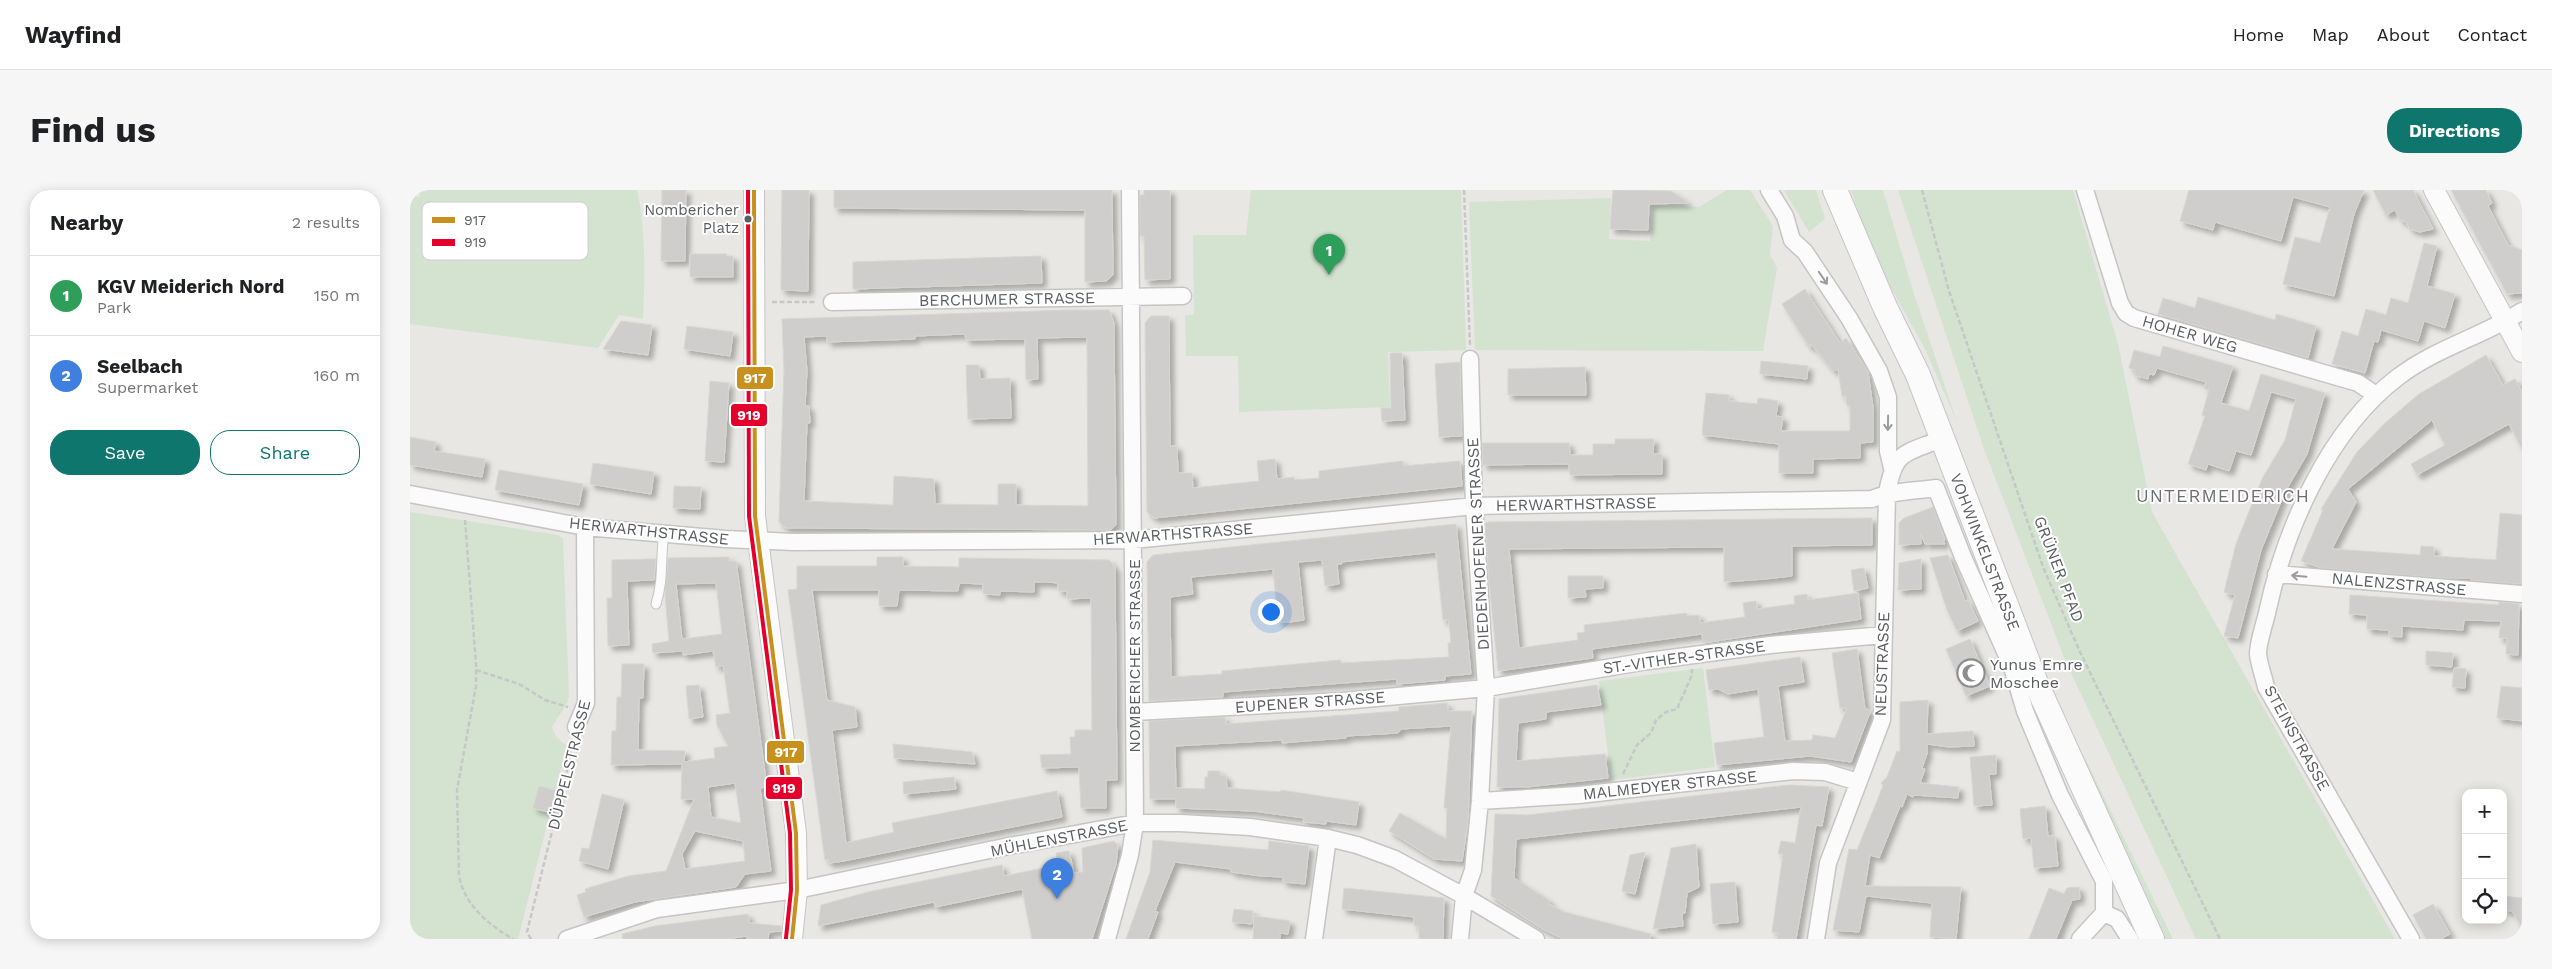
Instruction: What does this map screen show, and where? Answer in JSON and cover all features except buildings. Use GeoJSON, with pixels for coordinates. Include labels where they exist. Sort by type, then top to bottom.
{"type":"FeatureCollection","features":[{"type":"Feature","properties":{"kind":"main road","name":"VOHWINKELSTRASSE"},"geometry":{"type":"LineString","coordinates":[[1835,190],[1877,290],[1918,375],[2036,683],[2152,939]]}},
{"type":"Feature","properties":{"kind":"street"},"geometry":{"type":"LineString","coordinates":[[754,190],[756,303],[754,506],[796,833],[797,890],[792,939]]}},
{"type":"Feature","properties":{"kind":"street","name":"NOMBERICHER STRASSE"},"geometry":{"type":"LineString","coordinates":[[1107,939],[1130,855],[1135,823],[1130,190]]}},
{"type":"Feature","properties":{"kind":"street"},"geometry":{"type":"LineString","coordinates":[[1769,190],[1785,216],[1792,240],[1805,252],[1849,318],[1882,378],[1888,397],[1888,451],[1892,468]]}},
{"type":"Feature","properties":{"kind":"street","name":"HOHER WEG"},"geometry":{"type":"LineString","coordinates":[[2085,190],[2120,303],[2126,313],[2134,318],[2358,383],[2376,395]]}},
{"type":"Feature","properties":{"kind":"street"},"geometry":{"type":"LineString","coordinates":[[2434,190],[2514,317],[2522,352]]}},
{"type":"Feature","properties":{"kind":"street","name":"BERCHUMER STRASSE"},"geometry":{"type":"LineString","coordinates":[[832,302],[1183,296]]}},
{"type":"Feature","properties":{"kind":"street","name":"STEINSTRASSE"},"geometry":{"type":"LineString","coordinates":[[2411,939],[2266,687],[2258,654],[2276,574],[2298,517],[2319,473],[2340,439],[2376,395],[2399,376],[2448,347],[2514,317]]}},
{"type":"Feature","properties":{"kind":"street","name":"DIEDENHOFENER STRASSE"},"geometry":{"type":"LineString","coordinates":[[1460,939],[1464,896],[1473,870],[1480,801],[1486,688],[1474,506],[1470,358]]}},
{"type":"Feature","properties":{"kind":"street"},"geometry":{"type":"LineString","coordinates":[[1892,468],[1898,459],[1904,455],[1941,439]]}},
{"type":"Feature","properties":{"kind":"street","name":"NEUSTRASSE"},"geometry":{"type":"LineString","coordinates":[[1816,939],[1828,863],[1882,720],[1887,493],[1892,468]]}},
{"type":"Feature","properties":{"kind":"street","name":"HERWARTHSTRASSE"},"geometry":{"type":"LineString","coordinates":[[410,494],[464,506],[585,526],[758,541],[1133,540],[1474,506],[1872,499],[1887,493],[1901,494],[1936,488],[1963,557],[2012,667],[2025,711],[2060,795],[2104,882],[2104,913]]}},
{"type":"Feature","properties":{"kind":"street","name":"DÜPPELSTRASSE"},"geometry":{"type":"LineString","coordinates":[[576,727],[586,703],[585,526]]}},
{"type":"Feature","properties":{"kind":"street","name":"NALENZSTRASSE"},"geometry":{"type":"LineString","coordinates":[[2276,574],[2522,594]]}},
{"type":"Feature","properties":{"kind":"street","name":"ST.-VITHER-STRASSE"},"geometry":{"type":"LineString","coordinates":[[1486,688],[1690,655],[1770,645],[1883,635]]}},
{"type":"Feature","properties":{"kind":"street","name":"EUPENER STRASSE"},"geometry":{"type":"LineString","coordinates":[[1134,712],[1343,701],[1486,688]]}},
{"type":"Feature","properties":{"kind":"street","name":"MALMEDYER STRASSE"},"geometry":{"type":"LineString","coordinates":[[1480,801],[1618,790],[1793,771],[1825,772],[1858,782]]}},
{"type":"Feature","properties":{"kind":"street","name":"MÜHLENSTRASSE"},"geometry":{"type":"LineString","coordinates":[[568,939],[657,909],[797,890],[1135,823],[1250,827],[1328,838],[1356,845],[1395,859],[1464,896],[1536,939]]}},
{"type":"Feature","properties":{"kind":"street"},"geometry":{"type":"LineString","coordinates":[[1314,939],[1328,838]]}},
{"type":"Feature","properties":{"kind":"street"},"geometry":{"type":"LineString","coordinates":[[2080,939],[2104,913],[2117,919],[2130,939]]}},
{"type":"Feature","properties":{"kind":"lane"},"geometry":{"type":"LineString","coordinates":[[656,604],[662,586],[661,550],[664,533]]}},
{"type":"Feature","properties":{"kind":"path"},"geometry":{"type":"LineString","coordinates":[[1464,190],[1470,358]]}},
{"type":"Feature","properties":{"kind":"path","name":"GRÜNER PFAD"},"geometry":{"type":"LineString","coordinates":[[1922,190],[1949,291],[2043,567],[2084,661],[2220,939]]}},
{"type":"Feature","properties":{"kind":"path"},"geometry":{"type":"LineString","coordinates":[[756,303],[832,302]]}},
{"type":"Feature","properties":{"kind":"path"},"geometry":{"type":"LineString","coordinates":[[464,506],[476,686],[458,790],[461,887],[471,904],[490,926],[512,939]]}},
{"type":"Feature","properties":{"kind":"path"},"geometry":{"type":"LineString","coordinates":[[1618,790],[1621,779],[1638,746],[1651,733],[1656,720],[1666,712],[1677,709],[1692,675],[1690,655]]}},
{"type":"Feature","properties":{"kind":"path"},"geometry":{"type":"LineString","coordinates":[[476,670],[519,684],[545,700],[567,705],[576,727]]}},
{"type":"Feature","properties":{"kind":"path","name":"DÜPPELSTRASSE"},"geometry":{"type":"LineString","coordinates":[[531,939],[527,932],[573,753],[576,727]]}},
{"type":"Feature","properties":{"kind":"green space"},"geometry":{"type":"Polygon","coordinates":[[[419,190],[637,190],[643,237],[643,319],[619,315],[598,348],[410,324],[410,196],[420,197],[419,190]]]}},
{"type":"Feature","properties":{"kind":"green space"},"geometry":{"type":"Polygon","coordinates":[[[1251,190],[1461,190],[1466,350],[1388,352],[1390,407],[1239,412],[1238,356],[1186,356],[1185,315],[1194,315],[1193,235],[1246,235],[1251,190]]]}},
{"type":"Feature","properties":{"kind":"green space"},"geometry":{"type":"Polygon","coordinates":[[[1727,190],[1750,190],[1773,226],[1770,254],[1777,268],[1763,351],[1475,350],[1469,202],[1611,198],[1609,239],[1650,241],[1653,205],[1699,207],[1727,190]]]}},
{"type":"Feature","properties":{"kind":"green space"},"geometry":{"type":"Polygon","coordinates":[[[1784,190],[1816,190],[1825,219],[1809,232],[1784,190]]]}},
{"type":"Feature","properties":{"kind":"green space"},"geometry":{"type":"Polygon","coordinates":[[[1851,190],[1883,190],[1914,294],[1957,422],[1925,349],[1874,257],[1851,190]]]}},
{"type":"Feature","properties":{"kind":"green space"},"geometry":{"type":"Polygon","coordinates":[[[1898,190],[2073,190],[2118,344],[2152,512],[2395,939],[2196,939],[2065,660],[1984,449],[1898,190]]]}},
{"type":"Feature","properties":{"kind":"green space"},"geometry":{"type":"Polygon","coordinates":[[[410,512],[558,535],[563,539],[569,696],[566,705],[552,728],[557,738],[567,746],[518,939],[410,939],[410,512]]]}},
{"type":"Feature","properties":{"kind":"green space"},"geometry":{"type":"Polygon","coordinates":[[[1703,668],[1715,767],[1611,780],[1599,681],[1703,668]]]}},
{"type":"Feature","properties":{"kind":"green space"},"geometry":{"type":"Polygon","coordinates":[[[2086,760],[2173,939],[2160,939],[2079,763],[2086,760]]]}},
{"type":"Feature","properties":{"kind":"transit line","name":"919"},"geometry":{"type":"LineString","coordinates":[[748,190],[749,516],[790,833],[791,890],[786,938]]}},
{"type":"Feature","properties":{"kind":"transit line","name":"917"},"geometry":{"type":"LineString","coordinates":[[754,190],[755,516],[796,833],[797,890],[792,939]]}},
{"type":"Feature","properties":{"kind":"place","name":"Nombericher Platz"},"geometry":{"type":"Point","coordinates":[748,219]}},
{"type":"Feature","properties":{"kind":"place","name":"KGV Meiderich Nord"},"geometry":{"type":"Point","coordinates":[1329,275]}},
{"type":"Feature","properties":{"kind":"place","name":"Yunus Emre Moschee"},"geometry":{"type":"Point","coordinates":[1971,673]}},
{"type":"Feature","properties":{"kind":"place","name":"Seelbach"},"geometry":{"type":"Point","coordinates":[1057,899]}},
{"type":"Feature","properties":{"kind":"district","name":"UNTERMEIDERICH"},"geometry":{"type":"Point","coordinates":[2223,495]}}]}
